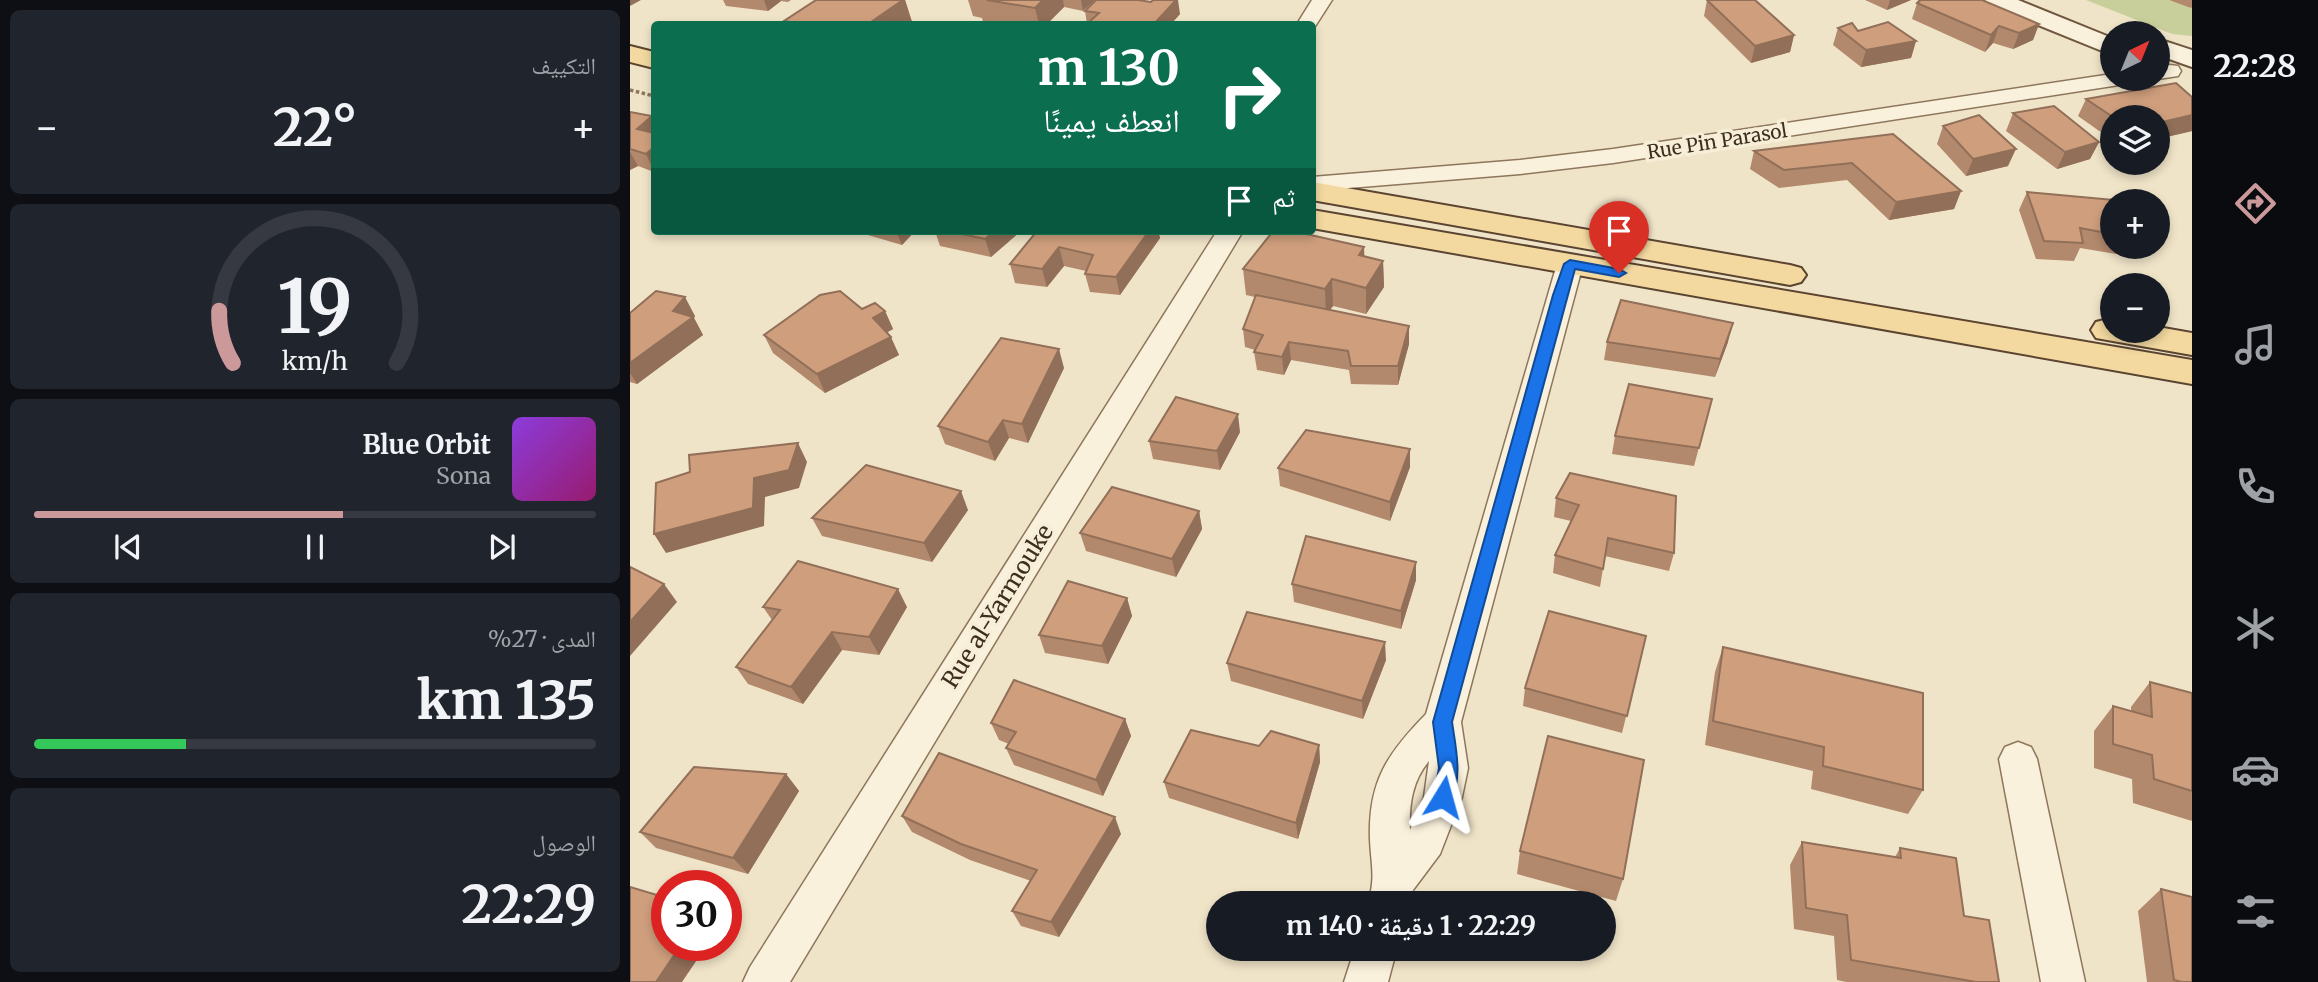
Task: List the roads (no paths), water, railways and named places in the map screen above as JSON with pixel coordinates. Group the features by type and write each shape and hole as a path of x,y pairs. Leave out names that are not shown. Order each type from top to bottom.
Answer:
{"main road":[{"path":"1997,0 2100,42"},
{"path":"2044,0 2100,22"},
{"path":"630,54 651,59"},
{"path":"630,76 651,80"},
{"path":"1316,192 2192,344"},
{"path":"1316,220 2192,372"}],"street":[{"path":"1309,21 1322,0"},
{"name":"Rue Pin Parasol","path":"1316,184 1520,167 1613,156 2100,82"},
{"name":"Rue al-Yarmouke","path":"765,982 1228,235"},
{"path":"1393,891 1426,841 1443,797 1449,768 1442,722 1570,264"},
{"path":"2018,758 2063,982"},
{"path":"1366,982 1372,961"}]}
